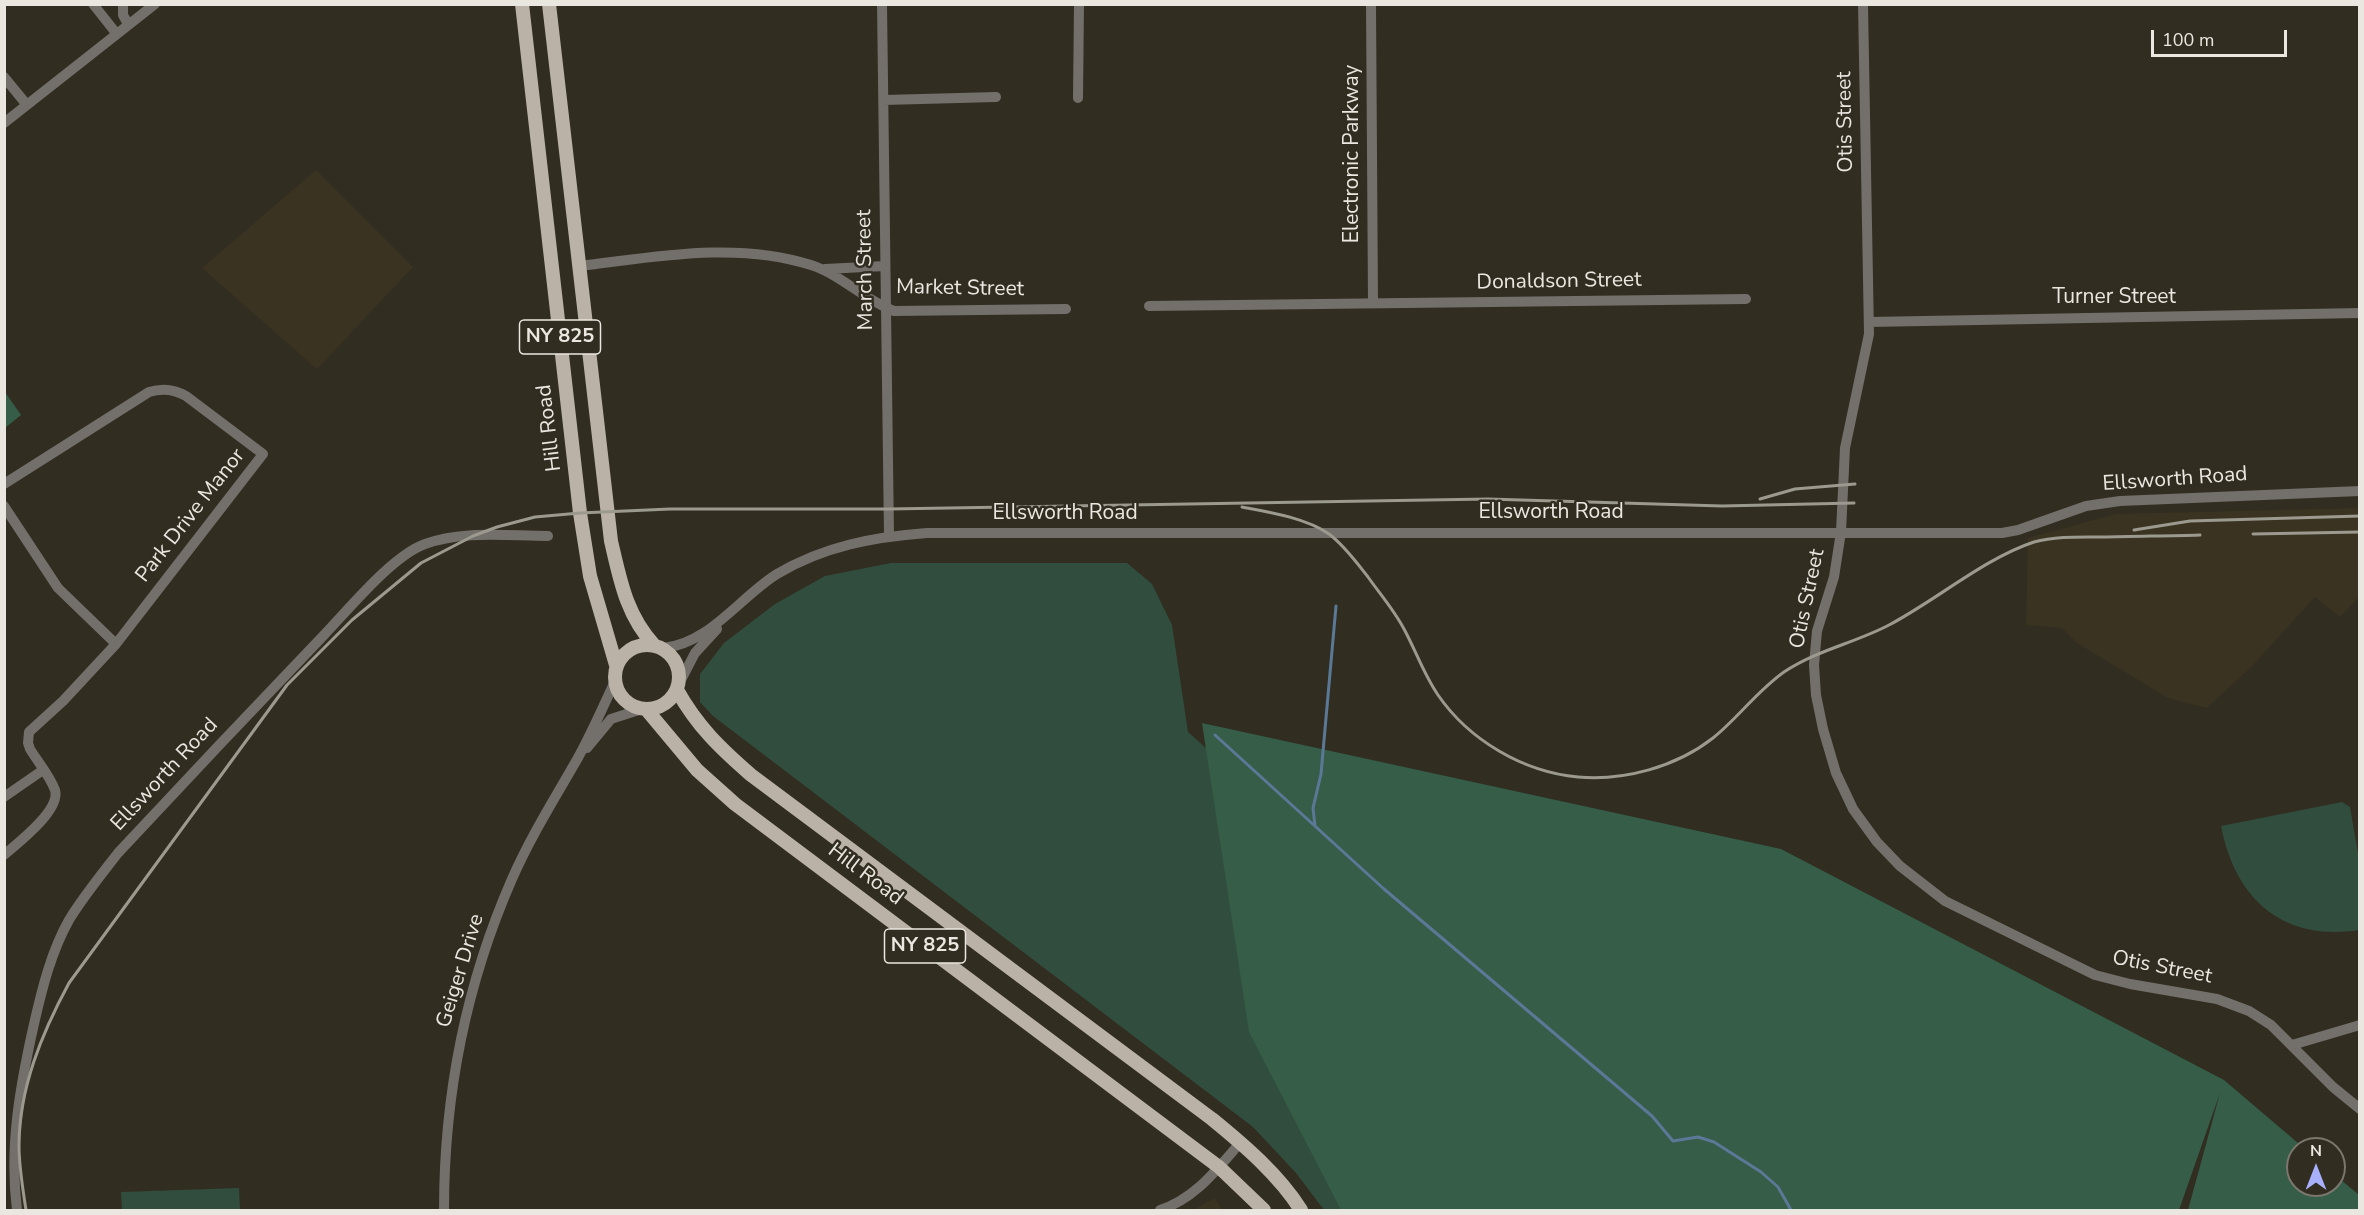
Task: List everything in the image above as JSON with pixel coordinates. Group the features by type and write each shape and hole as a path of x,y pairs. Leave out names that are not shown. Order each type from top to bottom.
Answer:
{"main road":[{"name":"Hill Road","path":"522,4 580,513 590,576 616,665"},
{"name":"NY 825","path":"549,4 611,541 632,615 639,629 677,663 678,686"},
{"path":"616,665 627,651 636,646 658,647"},
{"name":"NY 825","path":"616,665 615,681 618,691 632,706 644,709"},
{"name":"Hill Road","path":"678,686 695,721 751,775 1212,1119 1240,1143"},
{"path":"644,709 664,705 678,686"},
{"name":"Hill Road","path":"644,709 697,770 735,804 1219,1167"},
{"name":"NY 825","path":"1240,1143 1276,1179 1301,1210"},
{"name":"NY 825","path":"1219,1167 1264,1210"}],"street":[{"path":"93,4 116,33"},
{"path":"123,4 123,15 128,24"},
{"path":"4,123 155,4"},
{"name":"March Street","path":"882,4 889,536"},
{"path":"1078,98 1079,4"},
{"name":"Electronic Parkway","path":"1371,4 1373,303"},
{"name":"Otis Street","path":"1863,4 1869,322 1867,352 1845,448 1841,532 1834,577 1817,631 1814,665 1822,729 1836,773 1853,809 1877,842 1900,866 1931,891 1988,924 2096,975 2130,984 2217,999 2240,1006 2271,1025 2333,1087 2360,1109"},
{"path":"4,77 27,105"},
{"path":"884,100 996,97"},
{"name":"Market Street","path":"579,266 685,254 733,252 773,255 822,270 886,308 902,313 1066,309"},
{"path":"822,270 885,266"},
{"name":"Donaldson Street","path":"1373,303 1746,299"},
{"path":"1149,306 1373,303"},
{"name":"Turner Street","path":"1869,322 2360,313"},
{"name":"Park Drive Manor","path":"4,484 149,392 159,390 173,390 186,396 263,454 116,644"},
{"name":"Ellsworth Road","path":"658,647 688,643 776,574 820,552 889,536 927,533 2002,533 2018,530 2086,506 2120,501 2360,491"},
{"path":"4,506 58,588 116,644 63,701 29,732 30,749 55,790 55,800 52,808 29,833 4,855"},
{"name":"Ellsworth Road","path":"17,1210 14,1145 24,1068 39,1000 51,961 69,921 99,877 264,697 374,583 408,554 423,545 456,537 548,536"},
{"name":"Ellsworth Road","path":"678,686 695,653 751,593"},
{"name":"Geiger Drive","path":"444,1210 447,1121 457,1053 467,1007 512,879 531,839 577,760 615,681"},
{"name":"Geiger Drive","path":"577,760 610,719 644,709"},
{"path":"4,796 43,770"},
{"path":"2292,1045 2360,1025"},
{"path":"1160,1210 1179,1202 1197,1189 1240,1143"}],"shaded area":[{"path":"316,170 413,267 317,369 202,268"},
{"path":"2359,508 2359,597 2340,617 2315,597 2252,666 2207,708 2168,698 2077,643 2062,628 2026,625 2028,538 2116,514"},
{"path":"1215,1198 1222,1210 1193,1210"}],"green space":[{"path":"5,392 21,415 4,428"},
{"path":"891,563 1127,563 1152,584 1172,625 1188,732 1387,909 1551,1210 1324,1210 1296,1173 1253,1127 713,716 700,702 700,674 724,643 775,604 825,576"},
{"path":"1202,723 1781,849 2224,1080 2291,1137 2286,1137 2286,1197 2346,1197 2346,1184 2359,1195 2359,1210 2188,1210 2220,1093 2179,1210 1341,1210 1249,1032"},
{"path":"2342,802 2350,807 2359,859 2359,930 2332,932 2307,929 2286,922 2267,910 2251,894 2238,875 2228,852 2221,826"},
{"path":"239,1188 240,1210 122,1210 121,1192"}],"waterway":[{"path":"1315,826 1313,808 1321,774 1336,606"},
{"path":"1215,735 1384,889 1652,1116 1673,1141 1698,1137 1714,1142 1761,1172 1778,1187 1791,1210"}],"railway":[{"path":"1760,499 1795,489 1855,484"},
{"path":"26,1210 19,1154 23,1103 41,1041 69,983 287,685 352,620 421,563 473,536 535,517 670,509 889,509 1488,499 1722,506 1854,503"},
{"path":"1242,507 1287,516 1310,524 1320,528 1340,543 1396,615 1438,695 1465,726 1481,739 1518,761 1537,768 1557,774 1595,778 1649,770 1683,757 1713,738 1784,672 1810,658 1889,625 1997,558 2016,549 2034,542 2059,538 2200,535"},
{"path":"2134,530 2190,521 2360,516"},
{"path":"2253,534 2360,532"}]}
